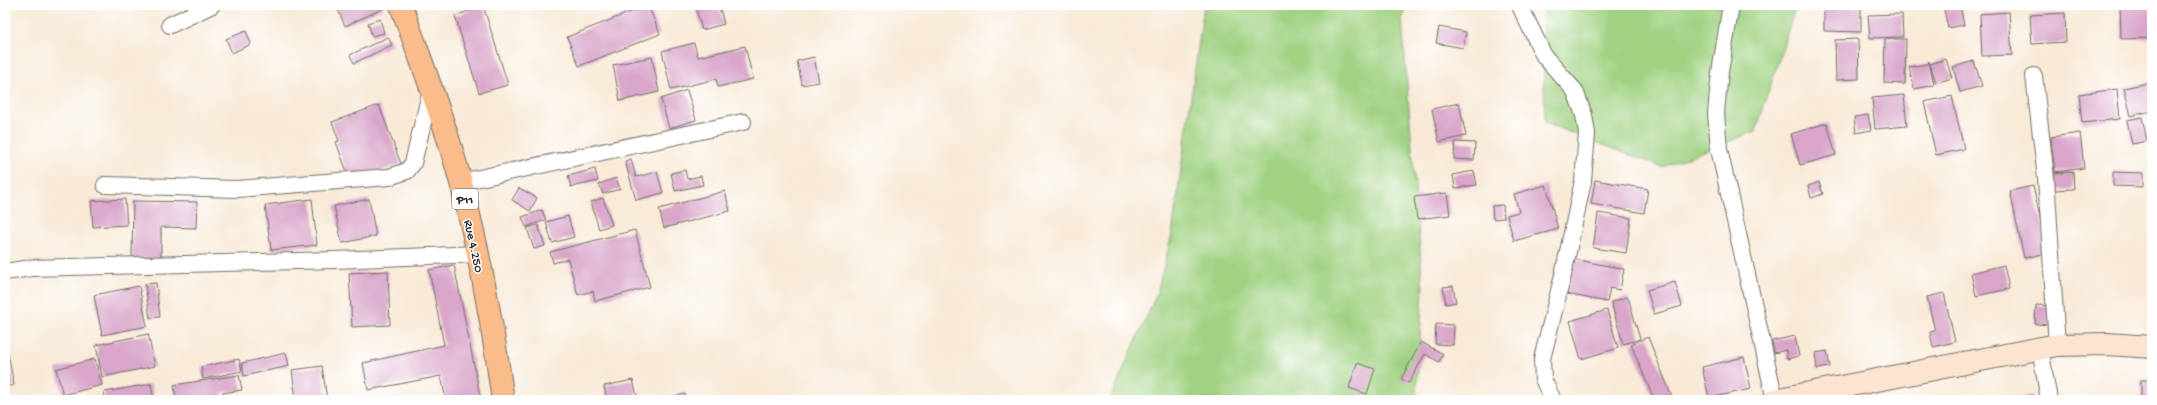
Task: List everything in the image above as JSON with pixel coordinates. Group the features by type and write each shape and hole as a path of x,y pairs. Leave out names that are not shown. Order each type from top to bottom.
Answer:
{"main road":[{"name":"Rue 4.250","path":"401,5 461,182 478,254 503,400"}],"street":[{"path":"170,25 212,5"},
{"path":"1732,5 1720,72 1717,106 1719,149 1785,399 2049,347 2107,344 2152,347"},
{"path":"1521,8 1544,56 1575,91 1584,115 1587,134 1583,181 1563,275 1542,359 1543,379 1553,400"},
{"path":"2034,76 2046,178 2049,400"},
{"path":"105,185 237,189 389,177 407,171 413,163 431,90"},
{"path":"461,182 743,122"},
{"path":"5,272 38,268 335,260 478,254"}],"green space":[{"path":"1204,5 1407,5 1402,20 1423,289 1416,400 1110,400 1157,293 1172,234"},
{"path":"1542,5 1796,5 1756,131 1662,167 1545,123"}],"building":[{"path":"336,5 383,5 384,8 345,26"},
{"path":"468,5 483,5 508,85 479,93 455,16 469,11"},
{"path":"648,5 660,34 579,66 567,37"},
{"path":"695,5 719,5 724,24 702,30"},
{"path":"1943,5 1960,5 1964,25 1948,28"},
{"path":"1824,6 1861,7 1861,32 1824,31"},
{"path":"2120,6 2152,6 2152,38 2121,39"},
{"path":"2009,12 2012,55 1982,56 1980,14"},
{"path":"2065,13 2066,42 2032,44 2030,15"},
{"path":"1902,14 1903,37 1870,38 1868,15"},
{"path":"380,19 384,33 372,36 368,23"},
{"path":"1439,27 1466,32 1463,48 1436,43"},
{"path":"246,31 251,44 232,53 226,39"},
{"path":"388,37 392,45 354,63 350,55"},
{"path":"1858,39 1859,79 1836,80 1835,40"},
{"path":"1885,39 1906,39 1905,84 1884,83"},
{"path":"694,43 698,57 745,46 753,79 718,87 716,79 671,90 662,51"},
{"path":"652,57 659,92 620,101 613,65"},
{"path":"814,57 819,82 802,85 797,61"},
{"path":"1946,59 1952,78 1936,83 1930,64"},
{"path":"1929,61 1934,85 1914,89 1909,67 1928,64"},
{"path":"1974,61 1982,86 1960,92 1953,67"},
{"path":"2152,82 2152,111 2131,116 2124,88"},
{"path":"2117,89 2120,119 2082,123 2079,94"},
{"path":"687,90 696,120 669,128 661,99"},
{"path":"1904,95 1907,126 1875,129 1872,98"},
{"path":"1952,96 1964,149 1936,155 1924,102"},
{"path":"1459,103 1466,136 1439,142 1432,109"},
{"path":"379,105 401,164 351,183 336,142 339,141 332,122"},
{"path":"1868,115 1871,130 1856,133 1854,117"},
{"path":"2142,117 2147,141 2132,144 2127,120"},
{"path":"1827,123 1836,155 1800,165 1791,134"},
{"path":"2080,133 2084,168 2055,172 2051,137"},
{"path":"1455,142 1475,143 1474,160 1454,159"},
{"path":"631,159 636,177 657,172 663,193 636,200 625,161"},
{"path":"595,169 598,181 571,187 568,176"},
{"path":"685,170 687,179 701,176 703,185 675,191 671,173"},
{"path":"1474,171 1477,185 1455,188 1453,175"},
{"path":"2073,172 2074,189 2055,190 2054,173"},
{"path":"2113,172 2143,173 2143,187 2113,186"},
{"path":"616,178 620,189 603,194 599,184"},
{"path":"1595,180 1648,189 1644,213 1591,204"},
{"path":"1819,182 1823,194 1811,198 1808,186"},
{"path":"1546,185 1558,229 1514,241 1507,215 1519,212 1514,194"},
{"path":"2033,186 2048,253 2024,258 2010,191"},
{"path":"519,188 537,198 530,211 512,200"},
{"path":"725,191 730,211 664,228 659,209"},
{"path":"1447,193 1450,215 1417,219 1414,197"},
{"path":"603,198 612,225 599,229 591,202"},
{"path":"125,199 127,225 93,227 91,201"},
{"path":"312,199 317,245 271,250 265,205"},
{"path":"369,199 376,236 342,243 334,206"},
{"path":"133,201 197,202 196,228 161,227 161,259 132,259"},
{"path":"1503,205 1504,218 1493,219 1492,206"},
{"path":"542,210 546,220 526,227 522,217"},
{"path":"1598,213 1631,218 1626,253 1593,248"},
{"path":"568,216 574,237 552,243 546,222"},
{"path":"538,225 545,246 534,249 527,228"},
{"path":"635,230 650,287 595,301 593,291 578,295 568,259 553,263 550,252"},
{"path":"1573,259 1624,269 1620,290 1610,288 1607,302 1567,294"},
{"path":"454,265 481,400 446,400 441,376 368,390 363,363 444,345 429,270"},
{"path":"2004,265 2009,289 1976,296 1971,273"},
{"path":"388,271 390,325 352,327 349,273"},
{"path":"1675,282 1682,306 1654,314 1647,290"},
{"path":"156,283 160,317 150,318 145,284"},
{"path":"139,286 147,326 102,335 94,295"},
{"path":"1453,286 1456,302 1446,304 1443,287"},
{"path":"1944,293 1955,342 1933,347 1930,332 1935,331 1927,297"},
{"path":"1628,297 1640,339 1623,344 1611,302"},
{"path":"2036,305 2053,306 2052,325 2035,324"},
{"path":"1607,310 1618,348 1581,359 1570,321"},
{"path":"1436,324 1454,325 1453,345 1435,344"},
{"path":"148,334 155,366 102,377 96,345"},
{"path":"1795,336 1799,356 1787,359 1786,350 1774,353 1772,341"},
{"path":"1648,337 1672,397 1665,400 1654,400 1631,344"},
{"path":"1421,342 1443,354 1439,362 1425,354 1409,383 1401,379"},
{"path":"1827,351 1830,367 1817,369 1815,353"},
{"path":"286,353 289,366 244,376 242,363"},
{"path":"8,354 14,385 5,387 5,355"},
{"path":"1744,357 1751,389 1709,398 1702,367"},
{"path":"95,359 102,385 63,395 56,369"},
{"path":"239,359 242,371 203,379 201,367"},
{"path":"1357,363 1375,369 1367,394 1349,388"},
{"path":"322,366 327,400 296,400 292,370"},
{"path":"239,375 242,390 222,393 223,400 176,400 174,385"},
{"path":"633,380 638,400 607,400 604,386"},
{"path":"2141,380 2152,380 2152,400 2141,400"},
{"path":"151,384 154,400 105,400 104,392"},
{"path":"685,394 687,400 659,400 659,399"},
{"path":"2033,395 2033,400 2012,400 2012,399"},
{"path":"2135,398 2135,400 2098,400 2098,399"}]}
